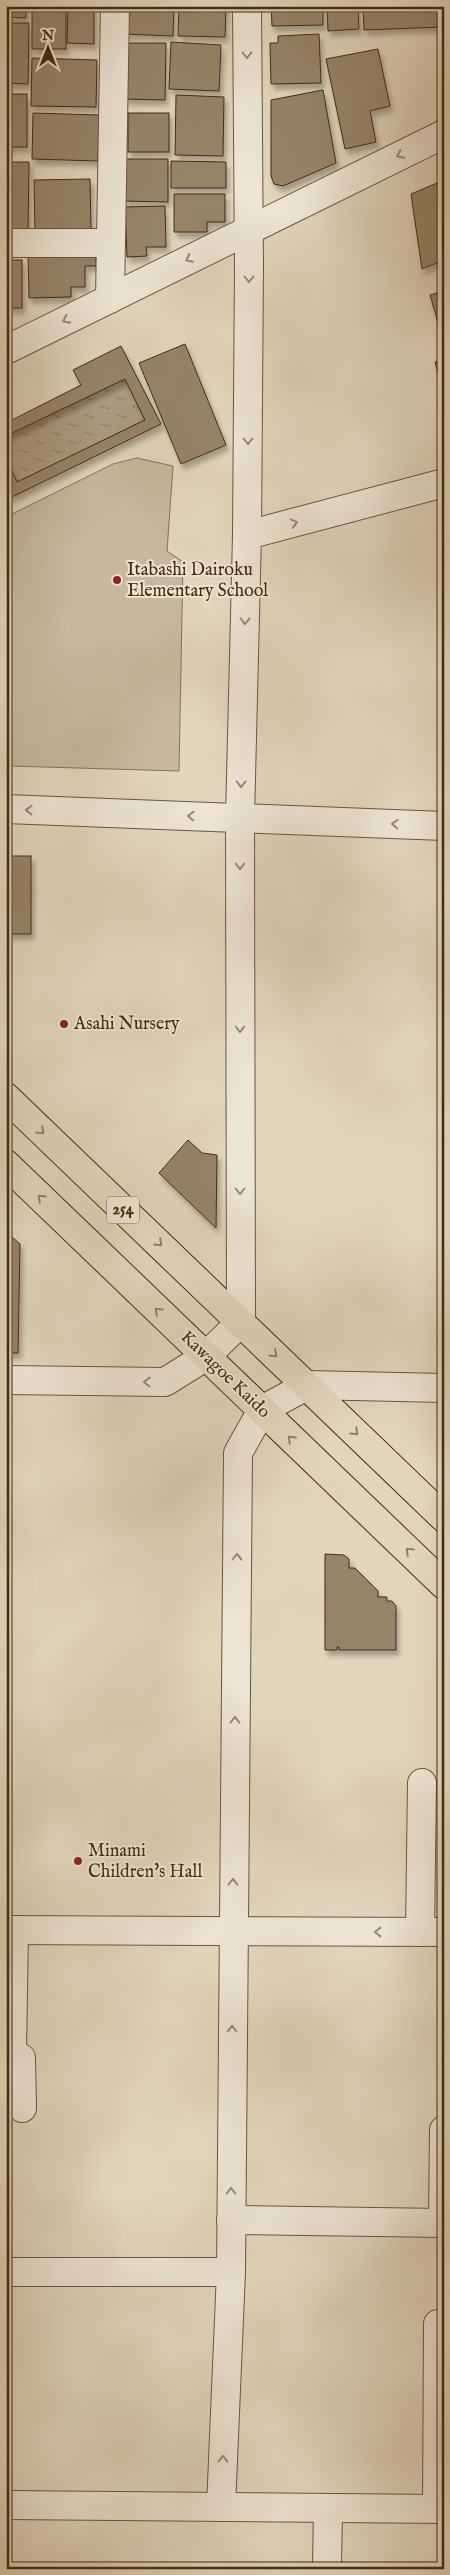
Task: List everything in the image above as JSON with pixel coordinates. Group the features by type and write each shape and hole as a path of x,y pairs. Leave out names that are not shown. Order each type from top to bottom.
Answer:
{"highway":[{"name":"254","path":"6,1097 444,1518"},
{"name":"Kawagoe Kaido","path":"6,1164 444,1585"}],"street":[{"path":"110,299 115,6"},
{"path":"6,1380 165,1382 206,1357 240,1322 240,818 247,535 249,230 247,6"},
{"path":"6,350 444,134"},
{"path":"6,244 111,243"},
{"path":"247,535 444,483"},
{"path":"6,809 444,826"},
{"path":"221,2508 231,2272 232,1931 238,1453 262,1410 308,1386 444,1388"},
{"path":"22,2108 21,2058 12,2053 10,1930 432,1932 422,1783"},
{"path":"231,2220 443,2223 444,2130"},
{"path":"6,2272 231,2272"},
{"path":"6,2505 440,2509 438,2324"},
{"path":"328,2509 328,2569"}],"shaded area":[{"path":"137,458 173,466 167,551 183,562 179,771 10,766 10,741 6,736 6,517 113,464"}],"water":[{"path":"125,379 145,420 17,482 6,459 6,436"}],"building":[{"path":"6,6 26,6 26,18 6,17"},
{"path":"32,6 66,6 66,49 32,49"},
{"path":"68,6 94,6 94,44 67,43"},
{"path":"124,6 174,6 173,36 123,34"},
{"path":"179,6 226,6 225,37 178,36"},
{"path":"271,6 323,6 323,25 272,26"},
{"path":"327,6 358,6 359,29 328,31"},
{"path":"363,6 442,6 443,27 364,30"},
{"path":"6,23 29,23 28,84 6,83"},
{"path":"319,34 321,83 271,84 270,43 278,43 278,36"},
{"path":"171,42 221,45 219,91 169,89"},
{"path":"125,43 166,43 165,100 124,99"},
{"path":"378,49 390,106 370,111 376,142 345,149 326,59"},
{"path":"32,58 97,60 96,107 31,106"},
{"path":"323,90 336,163 283,186 274,184 271,176 271,100"},
{"path":"6,94 27,94 27,147 6,147"},
{"path":"176,95 224,97 223,156 175,155"},
{"path":"33,113 99,115 98,161 32,159"},
{"path":"128,113 169,113 169,152 128,152"},
{"path":"125,159 168,159 168,202 124,201"},
{"path":"171,161 226,162 226,188 171,188"},
{"path":"6,162 29,162 28,232 6,232"},
{"path":"90,179 91,231 35,233 34,180"},
{"path":"444,180 444,260 422,269 411,194"},
{"path":"174,194 225,194 225,222 207,222 207,232 174,232"},
{"path":"165,206 166,247 146,247 147,256 127,257 125,207"},
{"path":"96,251 96,266 85,266 85,287 71,287 71,297 29,298 28,252"},
{"path":"6,260 22,260 22,308 6,308"},
{"path":"444,291 444,343 430,295"},
{"path":"185,344 226,445 181,464 139,363"},
{"path":"121,346 161,424 6,500 6,459 17,482 145,420 125,379 6,436 6,423 81,385 73,370"},
{"path":"444,360 444,395 435,362"},
{"path":"6,856 31,856 31,934 6,934"},
{"path":"188,1140 202,1153 217,1155 216,1228 159,1173"},
{"path":"6,1237 12,1237 20,1244 18,1353 6,1353"},
{"path":"325,1554 344,1555 349,1559 349,1568 355,1568 378,1591 378,1597 387,1597 387,1601 392,1601 396,1606 396,1650 339,1650 339,1647 337,1647 337,1650 325,1650"}],"place":[{"name":"Itabashi Dairoku Elementary School","path":"117,580"},
{"name":"Asahi Nursery","path":"64,1024"},
{"name":"Minami Children's Hall","path":"78,1861"}]}
